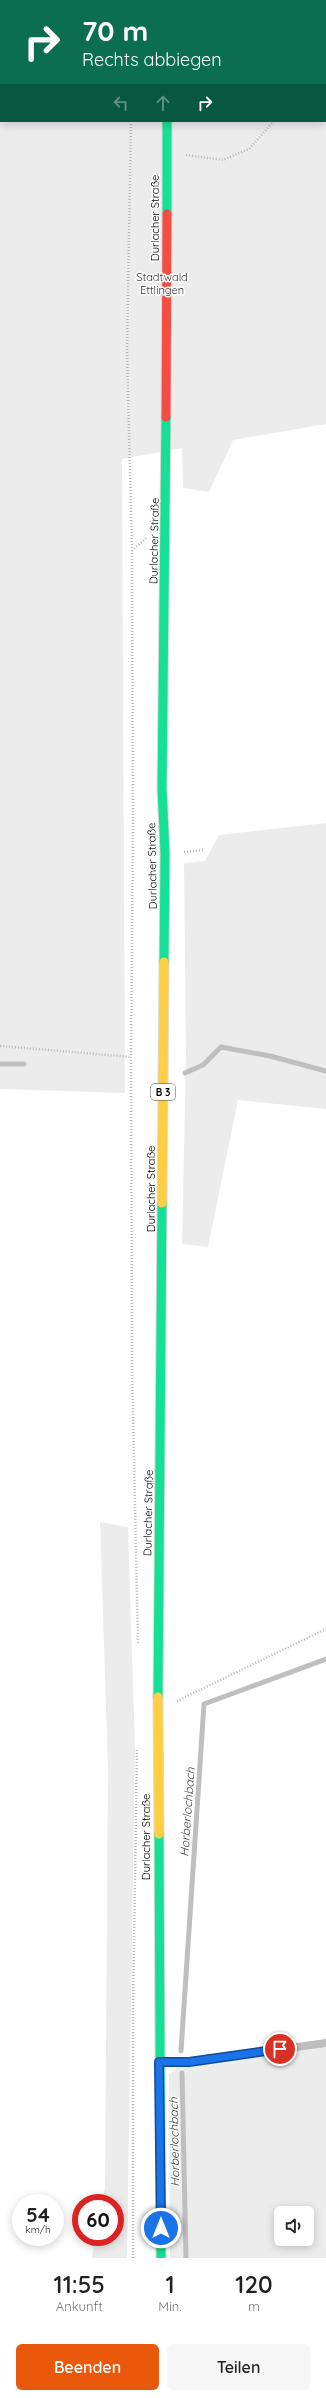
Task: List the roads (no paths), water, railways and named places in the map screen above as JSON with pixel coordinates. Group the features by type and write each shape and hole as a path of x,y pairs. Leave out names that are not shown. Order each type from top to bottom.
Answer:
{"main road":[{"name":"Durlacher Straße","path":"161,2258 158,1687 165,861 162,788 166,526 167,122"}],"lane":[{"path":"159,2062 189,2062 326,2043"}],"waterway":[{"path":"185,1073 203,1065 221,1047 270,1056 326,1071"},
{"path":"0,1064 24,1064"},
{"name":"Horberlochbach","path":"181,2051 204,1704 326,1659"},
{"name":"Horberlochbach","path":"182,2073 186,2258"}],"park label":[{"name":"Stadtwald Ettlingen","path":"162,283"}]}
